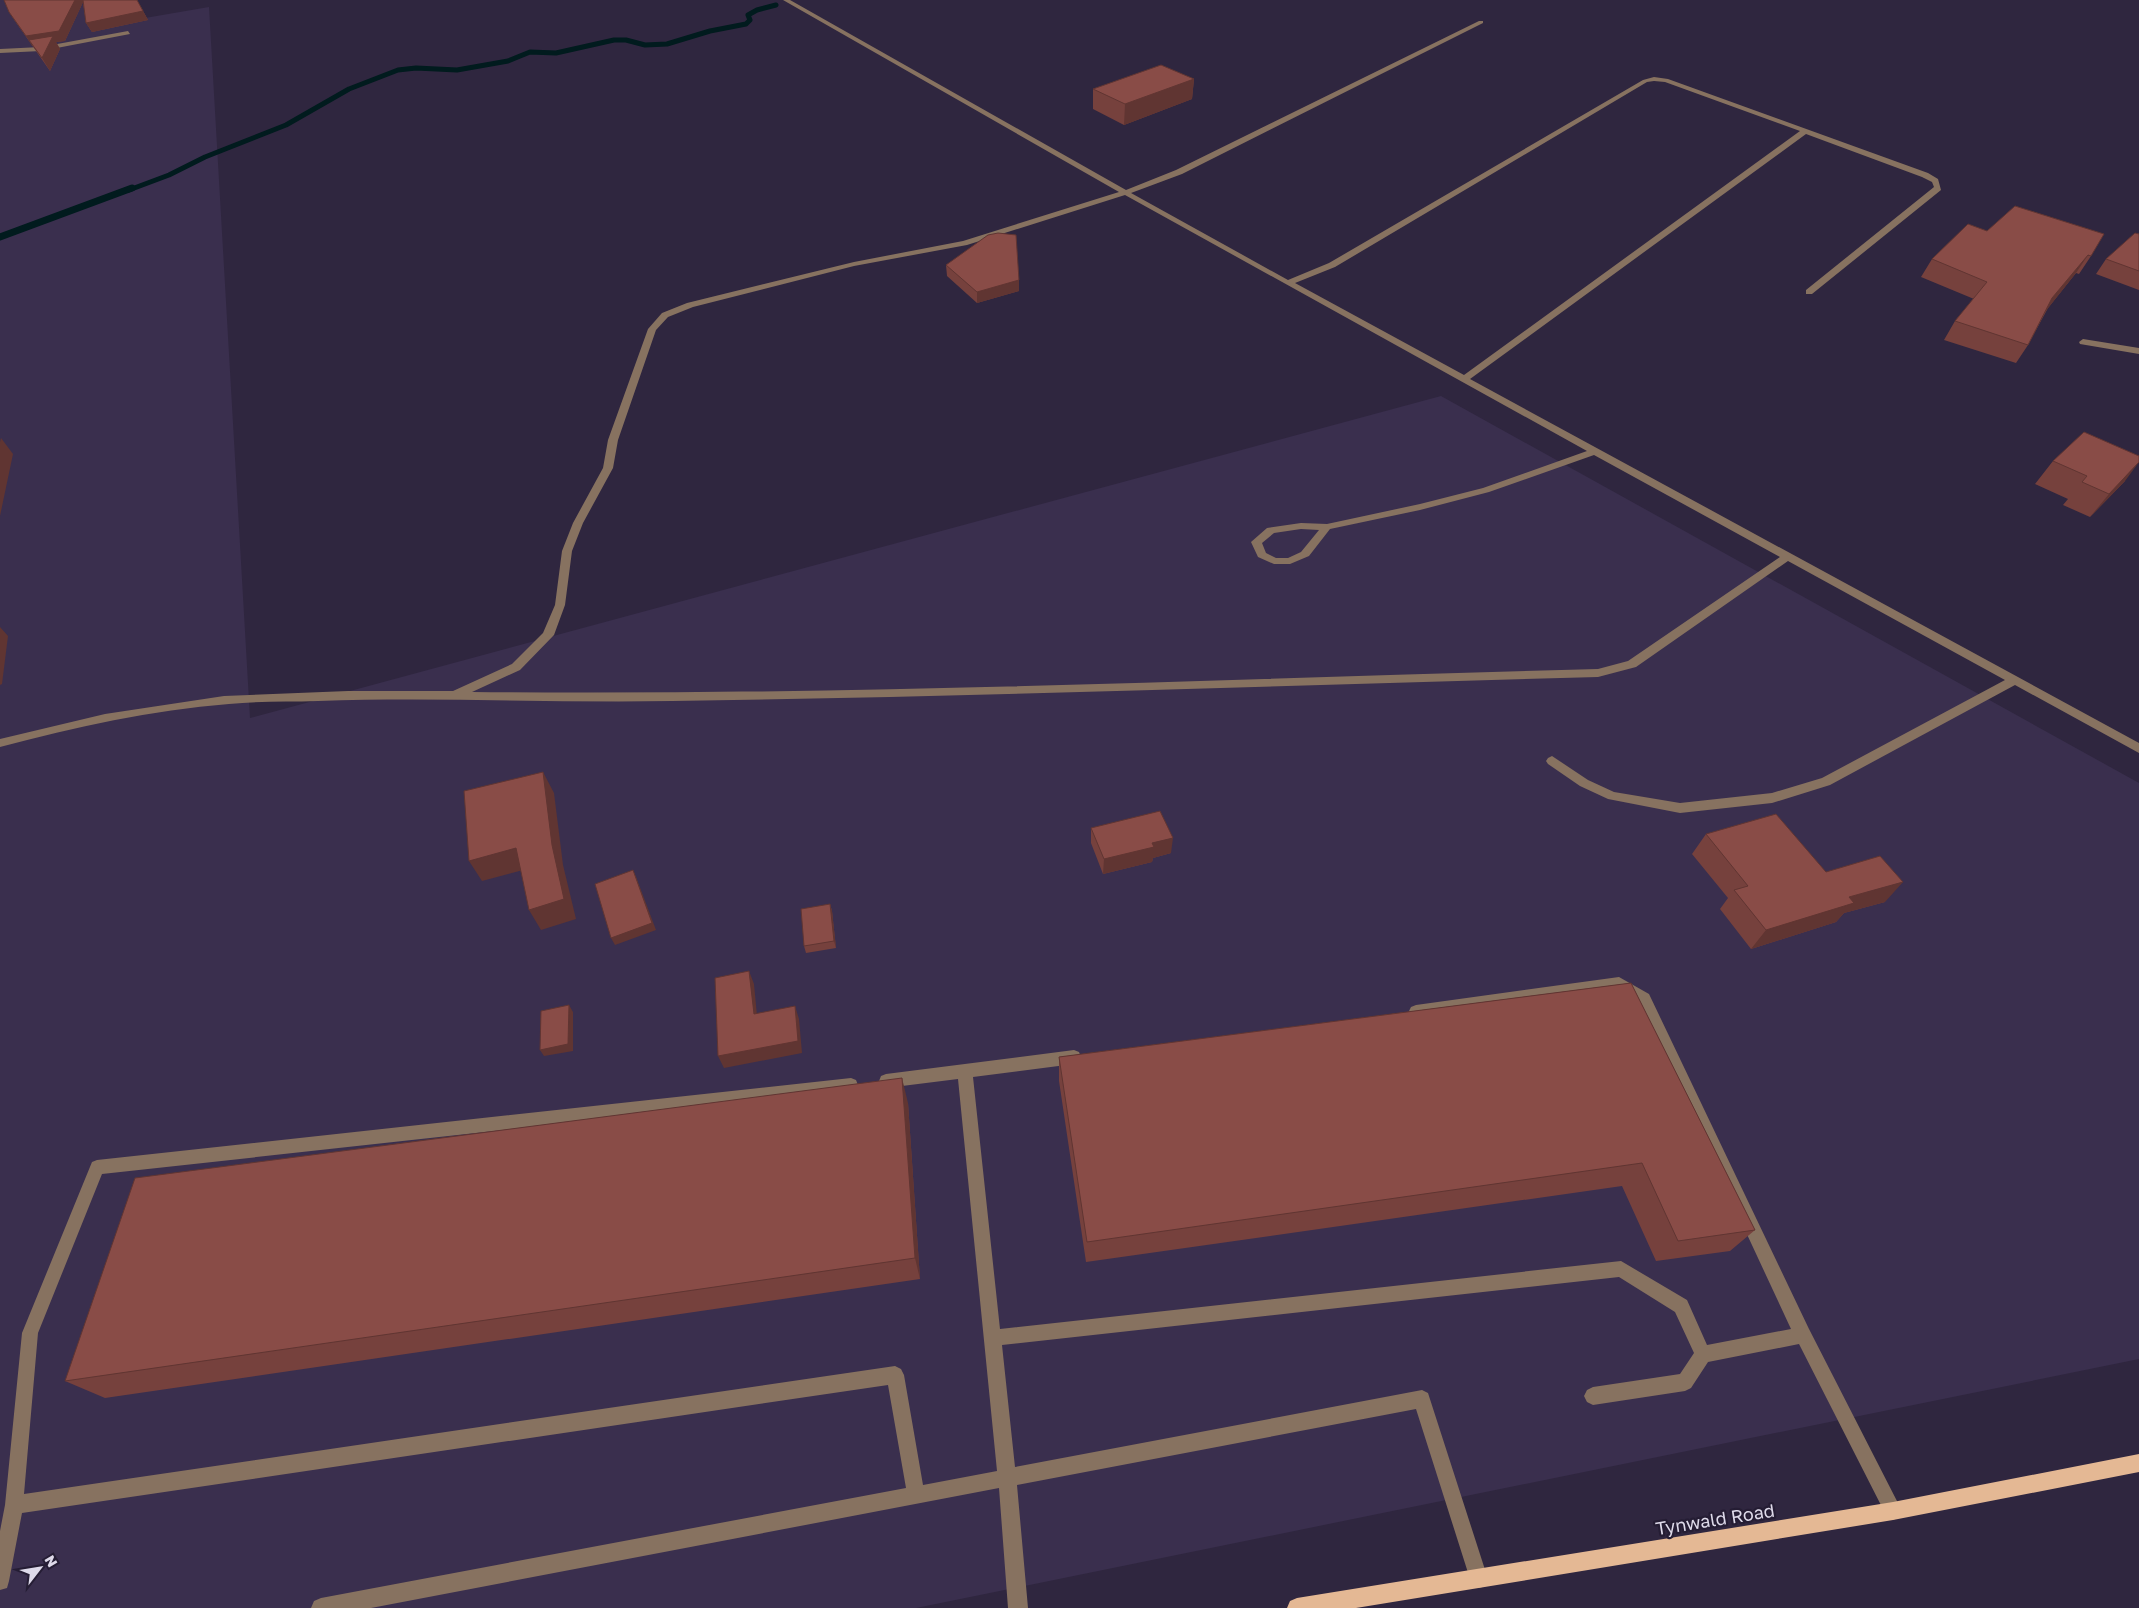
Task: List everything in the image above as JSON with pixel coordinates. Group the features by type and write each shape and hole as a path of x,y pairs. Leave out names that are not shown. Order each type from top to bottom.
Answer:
{"main road":[{"name":"Tynwald Road","path":"1298,1608 1893,1511 2139,1463"}],"street":[{"path":"786,0 1124,193 2139,748"},
{"path":"453,695 516,667 548,635 560,605 567,551 573,533 608,468 613,440 652,329 665,315 690,305 854,264 964,243 1124,193 1179,172 1481,22"},
{"path":"0,51 41,49 128,32"},
{"path":"1288,283 1332,265 1645,80 1654,79 1666,80 1925,175 1935,181 1938,188 1809,292"},
{"path":"1464,379 1805,131"},
{"path":"2083,342 2139,351"},
{"path":"1327,527 1305,554 1290,561 1274,561 1262,555 1256,542 1271,530 1301,526 1327,527 1420,508 1486,490 1595,451"},
{"path":"0,743 118,715 216,700 341,695 453,695 547,698 735,696 1598,673 1632,664 1788,556"},
{"path":"1552,762 1584,784 1612,796 1680,808 1772,798 1826,782 2015,680"},
{"path":"1404,1013 1619,983 1644,998 1803,1335 1893,1511"},
{"path":"0,1581 14,1505 30,1333 97,1167 965,1072 1092,1055"},
{"path":"965,1072 1007,1478 1018,1608"},
{"path":"992,1338 1621,1269 1681,1306 1703,1354"},
{"path":"1593,1396 1685,1382 1703,1354 1803,1335"},
{"path":"14,1505 895,1375 916,1495"},
{"path":"333,1607 1422,1399 1479,1579"}],"shaded area":[{"path":"0,0 135,0 145,18 209,7 250,718 1441,396 2139,783 2139,1359 916,1608 0,1608"}],"building":[{"path":"4,0 75,0 59,31 26,36 9,12"},
{"path":"83,0 137,0 143,11 86,23"},
{"path":"53,36 42,58 29,40"},
{"path":"1161,65 1194,79 1125,104 1093,89"},
{"path":"2015,206 2104,234 2091,256 2088,255 2052,298 2028,345 1955,321 1987,282 1932,259 1968,224 1987,231"},
{"path":"998,233 1016,235 1019,280 977,292 946,265 988,235"},
{"path":"2135,233 2139,234 2139,271 2106,259"},
{"path":"2084,432 2139,456 2139,462 2109,494 2082,482 2087,476 2053,461"},
{"path":"543,772 552,845 564,899 529,910 516,848 469,861 464,791"},
{"path":"1160,811 1173,838 1152,843 1154,847 1104,859 1091,828"},
{"path":"1776,814 1826,872 1880,856 1903,882 1849,897 1854,903 1766,930 1734,890 1748,886 1706,834"},
{"path":"633,870 652,923 611,938 595,884"},
{"path":"830,904 834,941 804,946 801,909"},
{"path":"749,971 754,1014 795,1006 798,1041 718,1056 715,978"},
{"path":"1631,983 1755,1230 1678,1241 1642,1163 1087,1242 1059,1057"},
{"path":"569,1005 568,1044 540,1050 541,1011"},
{"path":"902,1078 915,1258 65,1381 135,1178"}],"waterway":[{"path":"129,190 286,125 349,89 398,70 416,68 457,70 508,61 530,52 556,53 614,40 626,40 645,45 667,44 710,31 746,24 750,20 748,15 757,10 776,5"},
{"path":"0,237 132,188"}]}
